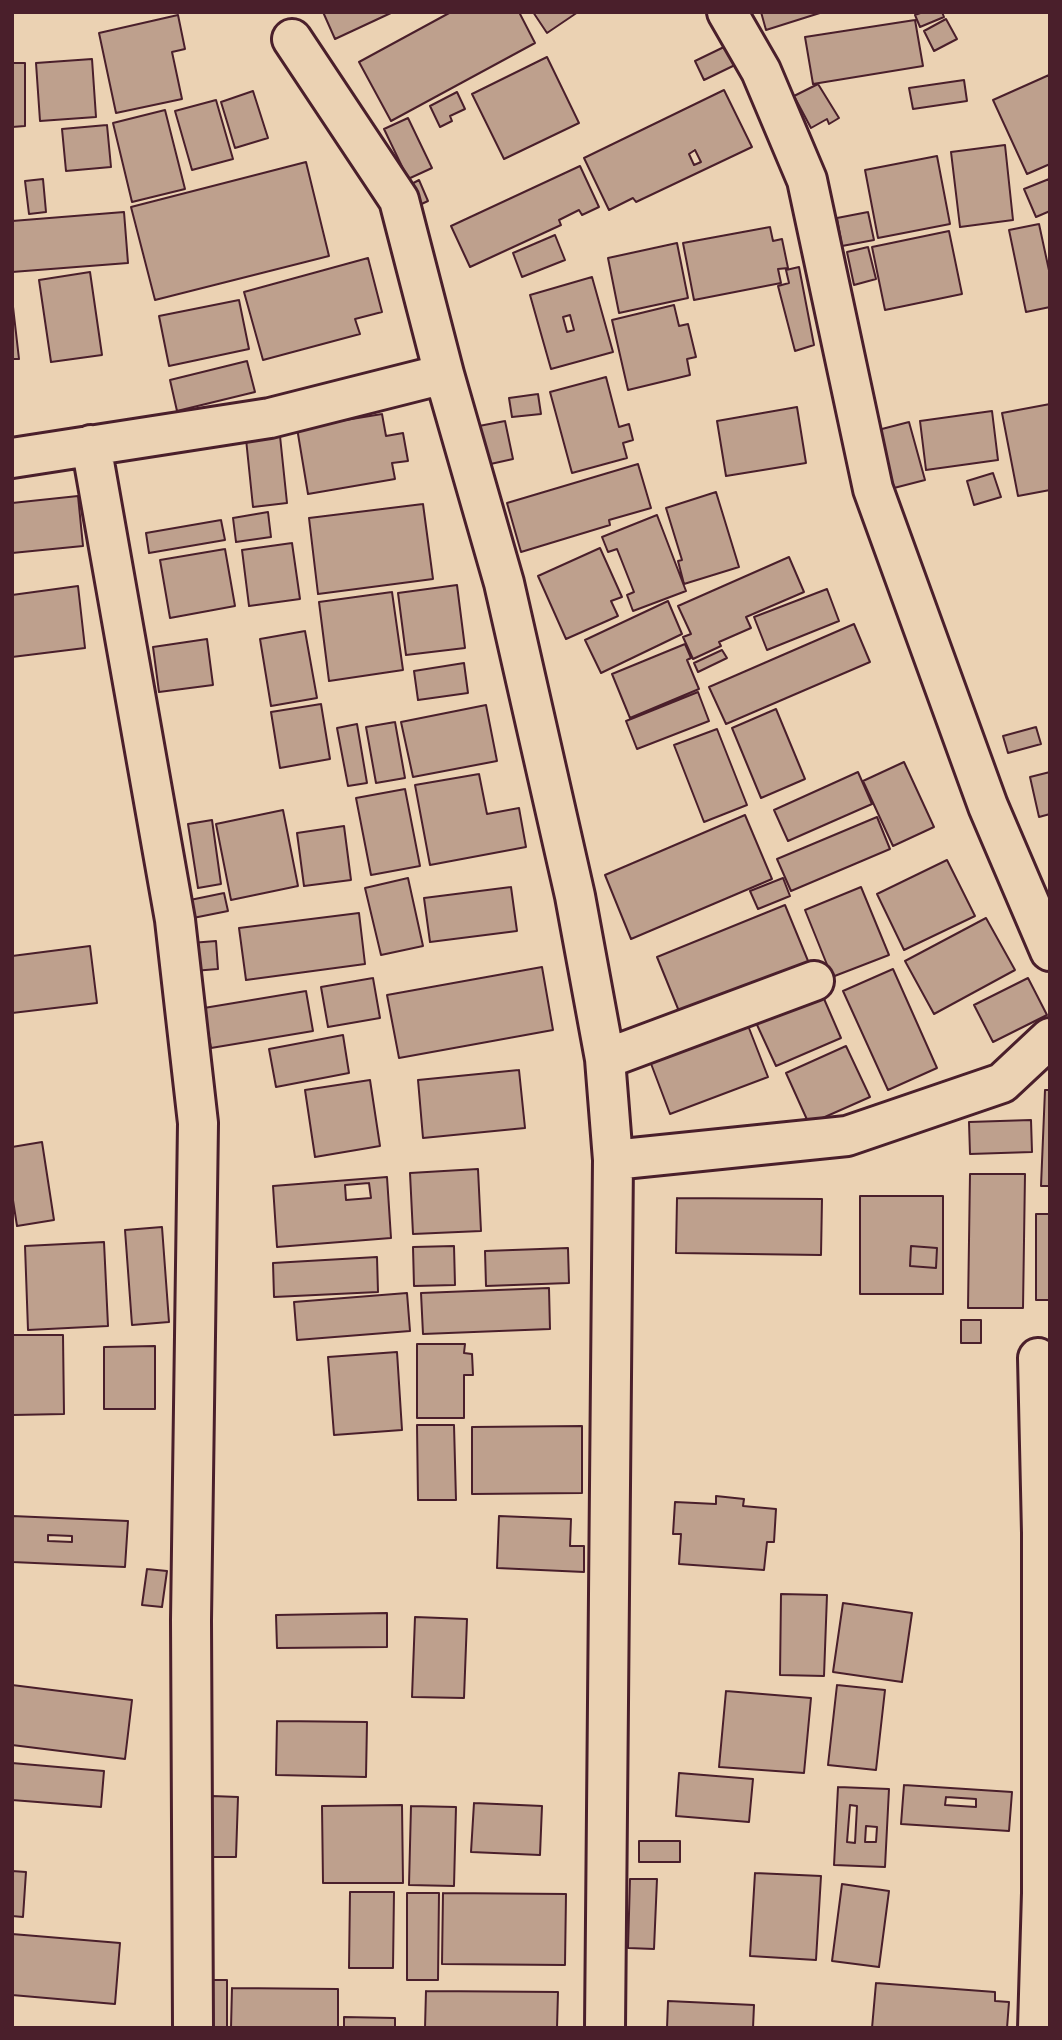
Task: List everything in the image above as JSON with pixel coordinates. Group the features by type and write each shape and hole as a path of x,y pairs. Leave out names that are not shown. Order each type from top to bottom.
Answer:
{"street":[{"path":"727,12 761,72 807,180 873,489 988,806 1050,951"},
{"path":"292,39 400,200 444,374 504,583 575,896 605,1059 613,1160 605,2028"},
{"path":"12,458 270,418 444,374"},
{"path":"91,445 175,920 198,1123 191,1620 193,2028"},
{"path":"605,1059 814,981"},
{"path":"613,1160 847,1136 1002,1083 1050,1038"},
{"path":"1038,1358 1046,1533 1038,2028"}],"building":[{"path":"323,12 393,12 335,39"},
{"path":"451,12 519,12 535,43 391,121 359,62"},
{"path":"533,12 578,12 547,33"},
{"path":"761,12 823,12 766,30"},
{"path":"942,12 944,17 920,27 915,15"},
{"path":"178,15 185,49 172,52 182,99 116,113 99,33"},
{"path":"946,19 957,39 934,51 924,31"},
{"path":"915,20 923,66 813,84 805,37"},
{"path":"726,46 735,65 704,80 695,61"},
{"path":"547,57 579,123 504,159 472,94"},
{"path":"92,59 96,117 40,121 36,63"},
{"path":"12,63 25,63 25,126 12,127"},
{"path":"1049,75 1050,164 1027,174 993,100"},
{"path":"964,80 967,101 913,109 909,88"},
{"path":"818,84 839,118 829,124 827,119 811,128 794,96"},
{"path":"724,90 752,147 636,202 633,198 609,210 584,158","holes":["695,150 701,162 694,165 689,154"]},
{"path":"253,91 268,138 235,148 221,102"},
{"path":"457,92 465,109 450,116 452,121 440,127 430,106"},
{"path":"216,100 233,159 192,170 175,111"},
{"path":"165,110 185,189 132,202 113,123"},
{"path":"408,118 432,168 408,179 384,129"},
{"path":"107,125 111,167 66,171 62,129"},
{"path":"1005,145 1013,220 960,227 951,152"},
{"path":"937,156 950,224 878,238 865,170"},
{"path":"306,162 329,256 155,300 131,207"},
{"path":"580,166 599,207 582,215 579,210 559,220 561,225 470,267 451,226"},
{"path":"43,179 46,212 29,214 25,181"},
{"path":"1049,179 1050,211 1036,217 1024,189"},
{"path":"419,180 428,201 415,207 406,187"},
{"path":"124,212 128,263 12,272 12,221"},
{"path":"868,212 874,240 842,246 837,218"},
{"path":"1039,224 1050,275 1050,307 1026,312 1009,230"},
{"path":"770,227 773,241 782,239 788,268 778,269 781,283 694,300 683,243"},
{"path":"949,231 962,294 885,310 872,247"},
{"path":"555,235 565,260 522,277 513,253"},
{"path":"677,243 688,298 619,313 608,258"},
{"path":"868,247 876,279 854,285 847,252"},
{"path":"368,258 382,312 355,319 360,334 263,360 244,292"},
{"path":"799,267 814,345 795,351 778,286 789,283 786,270"},
{"path":"90,272 102,355 51,362 39,280"},
{"path":"592,277 613,352 551,369 530,295","holes":["570,315 574,330 567,332 563,317"]},
{"path":"12,298 19,359 12,359"},
{"path":"239,300 249,349 169,366 159,316"},
{"path":"674,305 679,326 688,324 696,357 687,359 690,375 628,390 612,320"},
{"path":"247,361 255,392 177,411 170,380"},
{"path":"606,377 619,427 629,424 633,440 623,443 627,458 572,473 550,392"},
{"path":"538,394 541,414 512,417 509,398"},
{"path":"1050,404 1050,490 1018,496 1002,413"},
{"path":"797,407 806,463 726,476 717,421"},
{"path":"992,411 998,460 926,470 920,421"},
{"path":"382,414 386,436 403,433 408,461 392,463 395,479 308,494 297,428"},
{"path":"505,421 513,459 486,465 479,426"},
{"path":"909,422 925,480 894,488 878,430"},
{"path":"280,436 287,503 253,507 246,439"},
{"path":"638,464 651,508 609,520 610,525 521,552 507,503"},
{"path":"993,473 1001,497 974,505 967,481"},
{"path":"716,492 739,567 684,584 678,561 682,560 666,508"},
{"path":"78,496 83,546 12,553 12,503"},
{"path":"423,504 433,579 318,594 309,518"},
{"path":"268,512 271,537 236,542 233,518"},
{"path":"657,515 686,591 633,611 627,595 634,592 617,549 608,552 602,537"},
{"path":"221,520 225,540 149,553 146,533"},
{"path":"292,543 300,599 249,606 242,550"},
{"path":"600,548 622,597 611,601 618,616 566,639 538,576"},
{"path":"225,549 235,606 170,618 160,560"},
{"path":"789,557 804,592 746,617 751,628 719,642 721,646 693,659 683,637 691,634 678,606"},
{"path":"457,585 465,648 406,655 398,593"},
{"path":"78,586 85,648 12,657 12,595"},
{"path":"827,589 839,621 767,650 754,617"},
{"path":"392,592 403,670 329,681 319,602"},
{"path":"668,601 682,634 601,673 585,640"},
{"path":"854,624 870,662 726,724 709,687"},
{"path":"305,631 317,698 271,706 260,639"},
{"path":"207,639 213,685 159,692 153,647"},
{"path":"685,644 691,658 687,660 699,689 630,718 612,674"},
{"path":"722,650 727,658 698,672 694,663"},
{"path":"464,663 468,693 418,700 414,671"},
{"path":"698,692 709,721 637,749 626,721"},
{"path":"321,704 330,759 280,768 271,712"},
{"path":"486,705 497,761 413,777 401,722"},
{"path":"776,709 805,779 761,798 732,728"},
{"path":"395,722 405,778 376,783 366,727"},
{"path":"357,724 367,783 348,786 337,728"},
{"path":"1036,727 1041,744 1008,753 1003,736"},
{"path":"717,729 747,805 704,822 674,745"},
{"path":"904,762 934,827 893,846 863,781"},
{"path":"858,772 872,804 788,841 774,810"},
{"path":"1050,772 1050,814 1039,817 1030,777"},
{"path":"479,774 487,814 519,808 526,847 430,865 415,785"},
{"path":"405,789 420,866 371,875 356,798"},
{"path":"283,810 298,886 231,900 216,824"},
{"path":"745,815 772,879 631,939 605,875"},
{"path":"877,817 890,849 791,891 777,859"},
{"path":"212,820 221,884 198,888 188,824"},
{"path":"344,826 351,880 304,886 297,833"},
{"path":"947,860 975,916 904,950 877,894"},
{"path":"408,878 423,946 381,955 365,888"},
{"path":"783,878 790,896 758,909 750,891"},
{"path":"511,887 517,931 430,942 424,898"},
{"path":"861,887 889,955 832,977 805,910"},
{"path":"224,893 228,911 193,918 190,900"},
{"path":"785,905 813,973 685,1026 657,957"},
{"path":"359,913 365,964 246,980 239,928"},
{"path":"986,918 1015,970 934,1014 905,961"},
{"path":"216,941 218,969 193,971 191,943"},
{"path":"90,946 97,1003 12,1013 12,956"},
{"path":"542,967 553,1030 399,1058 387,995"},
{"path":"893,969 937,1068 888,1090 843,991"},
{"path":"373,978 380,1018 328,1027 321,987"},
{"path":"1028,978 1047,1015 993,1042 974,1005"},
{"path":"818,985 841,1038 776,1066 752,1014"},
{"path":"306,991 313,1031 211,1048 204,1008"},
{"path":"747,1023 768,1077 670,1114 650,1061"},
{"path":"343,1035 349,1073 276,1087 269,1049"},
{"path":"846,1046 870,1097 809,1124 786,1073"},
{"path":"519,1070 525,1128 423,1138 418,1080"},
{"path":"370,1080 380,1146 315,1157 305,1090"},
{"path":"1045,1090 1050,1090 1050,1186 1041,1186"},
{"path":"1031,1120 1032,1152 970,1154 969,1122"},
{"path":"42,1142 54,1220 17,1226 12,1194 12,1147"},
{"path":"478,1169 481,1231 413,1234 410,1173"},
{"path":"970,1174 1025,1174 1023,1308 968,1308"},
{"path":"387,1177 391,1238 277,1247 273,1186","holes":["369,1183 371,1198 346,1200 345,1185"]},
{"path":"860,1196 943,1196 943,1294 860,1294","holes":["911,1246 937,1248 936,1268 910,1266"]},
{"path":"677,1198 822,1199 821,1255 676,1253"},
{"path":"1036,1214 1050,1214 1050,1300 1036,1300"},
{"path":"162,1227 169,1322 132,1325 125,1230"},
{"path":"104,1242 108,1326 28,1330 25,1246"},
{"path":"454,1246 455,1285 414,1286 413,1247"},
{"path":"911,1246 937,1248 936,1268 910,1266"},
{"path":"568,1248 569,1283 486,1286 485,1251"},
{"path":"377,1257 378,1292 274,1297 273,1263"},
{"path":"549,1288 550,1329 423,1334 421,1293"},
{"path":"407,1293 410,1331 297,1340 294,1302"},
{"path":"961,1320 981,1320 981,1343 961,1343"},
{"path":"12,1335 63,1335 64,1414 12,1415"},
{"path":"417,1344 465,1344 464,1353 472,1354 473,1375 464,1375 464,1418 417,1418"},
{"path":"155,1346 155,1409 104,1409 104,1347"},
{"path":"397,1352 402,1430 334,1435 328,1357"},
{"path":"417,1425 454,1425 456,1500 418,1500"},
{"path":"582,1426 582,1493 472,1494 472,1427"},
{"path":"716,1496 744,1499 743,1506 776,1509 774,1542 767,1542 764,1570 679,1564 681,1534 673,1534 675,1502 716,1504"},
{"path":"12,1516 128,1521 125,1567 12,1562","holes":["48,1535 72,1536 72,1542 48,1541"]},
{"path":"499,1516 571,1519 570,1546 584,1546 584,1572 497,1568"},
{"path":"147,1569 167,1571 162,1607 142,1605"},
{"path":"781,1594 827,1595 824,1676 780,1675"},
{"path":"843,1603 912,1613 902,1682 833,1672"},
{"path":"387,1613 387,1647 277,1648 276,1615"},
{"path":"415,1617 467,1619 464,1698 412,1697"},
{"path":"12,1685 132,1700 125,1759 12,1745"},
{"path":"837,1685 885,1690 876,1770 828,1765"},
{"path":"726,1691 811,1698 804,1773 719,1767"},
{"path":"277,1721 367,1722 366,1777 276,1775"},
{"path":"12,1763 104,1771 101,1807 12,1800"},
{"path":"679,1773 753,1779 749,1822 676,1816"},
{"path":"904,1785 1012,1792 1009,1831 901,1824","holes":["946,1797 976,1799 976,1807 945,1805"]},
{"path":"838,1787 889,1789 885,1867 834,1865","holes":["850,1805 857,1806 855,1843 847,1842","866,1826 877,1827 876,1842 865,1842"]},
{"path":"212,1796 238,1797 236,1857 212,1857"},
{"path":"474,1803 542,1806 540,1855 471,1852"},
{"path":"402,1805 403,1883 323,1883 322,1806"},
{"path":"411,1806 456,1807 454,1886 409,1885"},
{"path":"639,1841 680,1841 680,1862 639,1862"},
{"path":"12,1871 26,1872 23,1917 12,1916"},
{"path":"755,1873 821,1876 816,1960 750,1956"},
{"path":"630,1879 657,1879 654,1949 628,1948"},
{"path":"842,1884 889,1891 879,1967 832,1961"},
{"path":"350,1892 394,1892 393,1968 349,1968"},
{"path":"407,1893 439,1893 438,1980 407,1980"},
{"path":"443,1893 566,1894 565,1965 442,1964"},
{"path":"12,1934 120,1943 115,2004 12,1995"},
{"path":"211,1980 227,1980 227,2028 210,2028"},
{"path":"876,1983 995,1992 995,2001 1009,2002 1007,2028 872,2028"},
{"path":"232,1988 338,1989 338,2028 231,2028"},
{"path":"426,1991 558,1992 557,2028 425,2028"},
{"path":"668,2001 754,2005 753,2028 667,2028"},
{"path":"344,2017 395,2018 395,2028 344,2028"}]}
